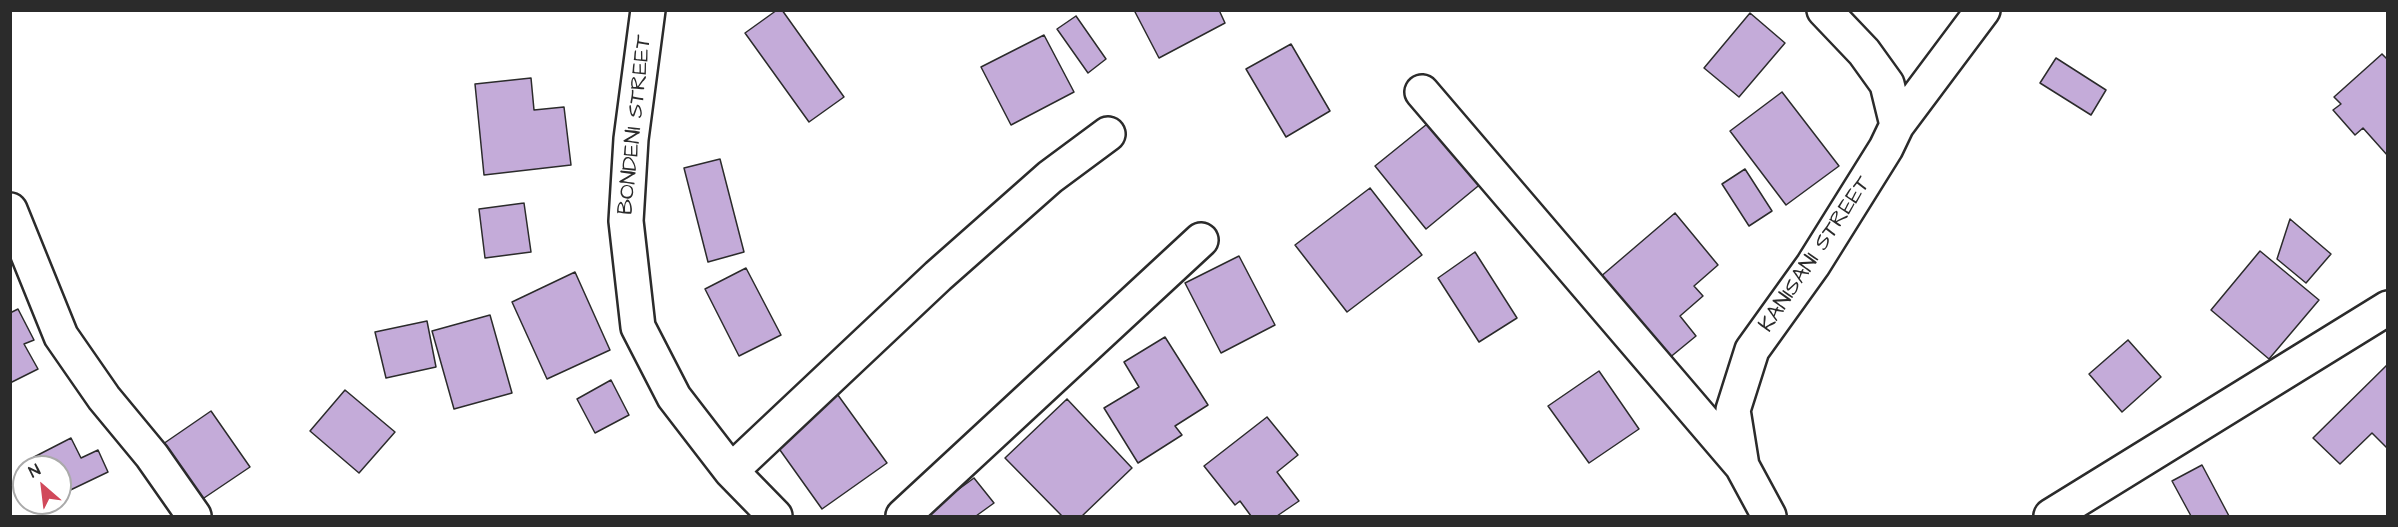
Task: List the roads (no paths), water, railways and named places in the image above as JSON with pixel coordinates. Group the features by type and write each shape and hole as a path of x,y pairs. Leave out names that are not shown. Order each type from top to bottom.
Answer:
{"street":[{"name":"BONDENI STREET","path":"648,10 631,139 626,221 638,327 674,397 740,493 775,516"},
{"path":"1824,10 1864,52 1887,84 1896,125"},
{"name":"KANISANI STREET","path":"1769,516 1742,466 1733,410 1752,350 1813,265 1886,148 1896,125 1983,10"},
{"path":"1422,92 1742,466"},
{"path":"740,493 938,276 1050,177 1108,134"},
{"path":"10,210 61,336 104,398 153,456 194,516"},
{"path":"903,516 1201,240"},
{"path":"2051,516 2388,308"}]}
